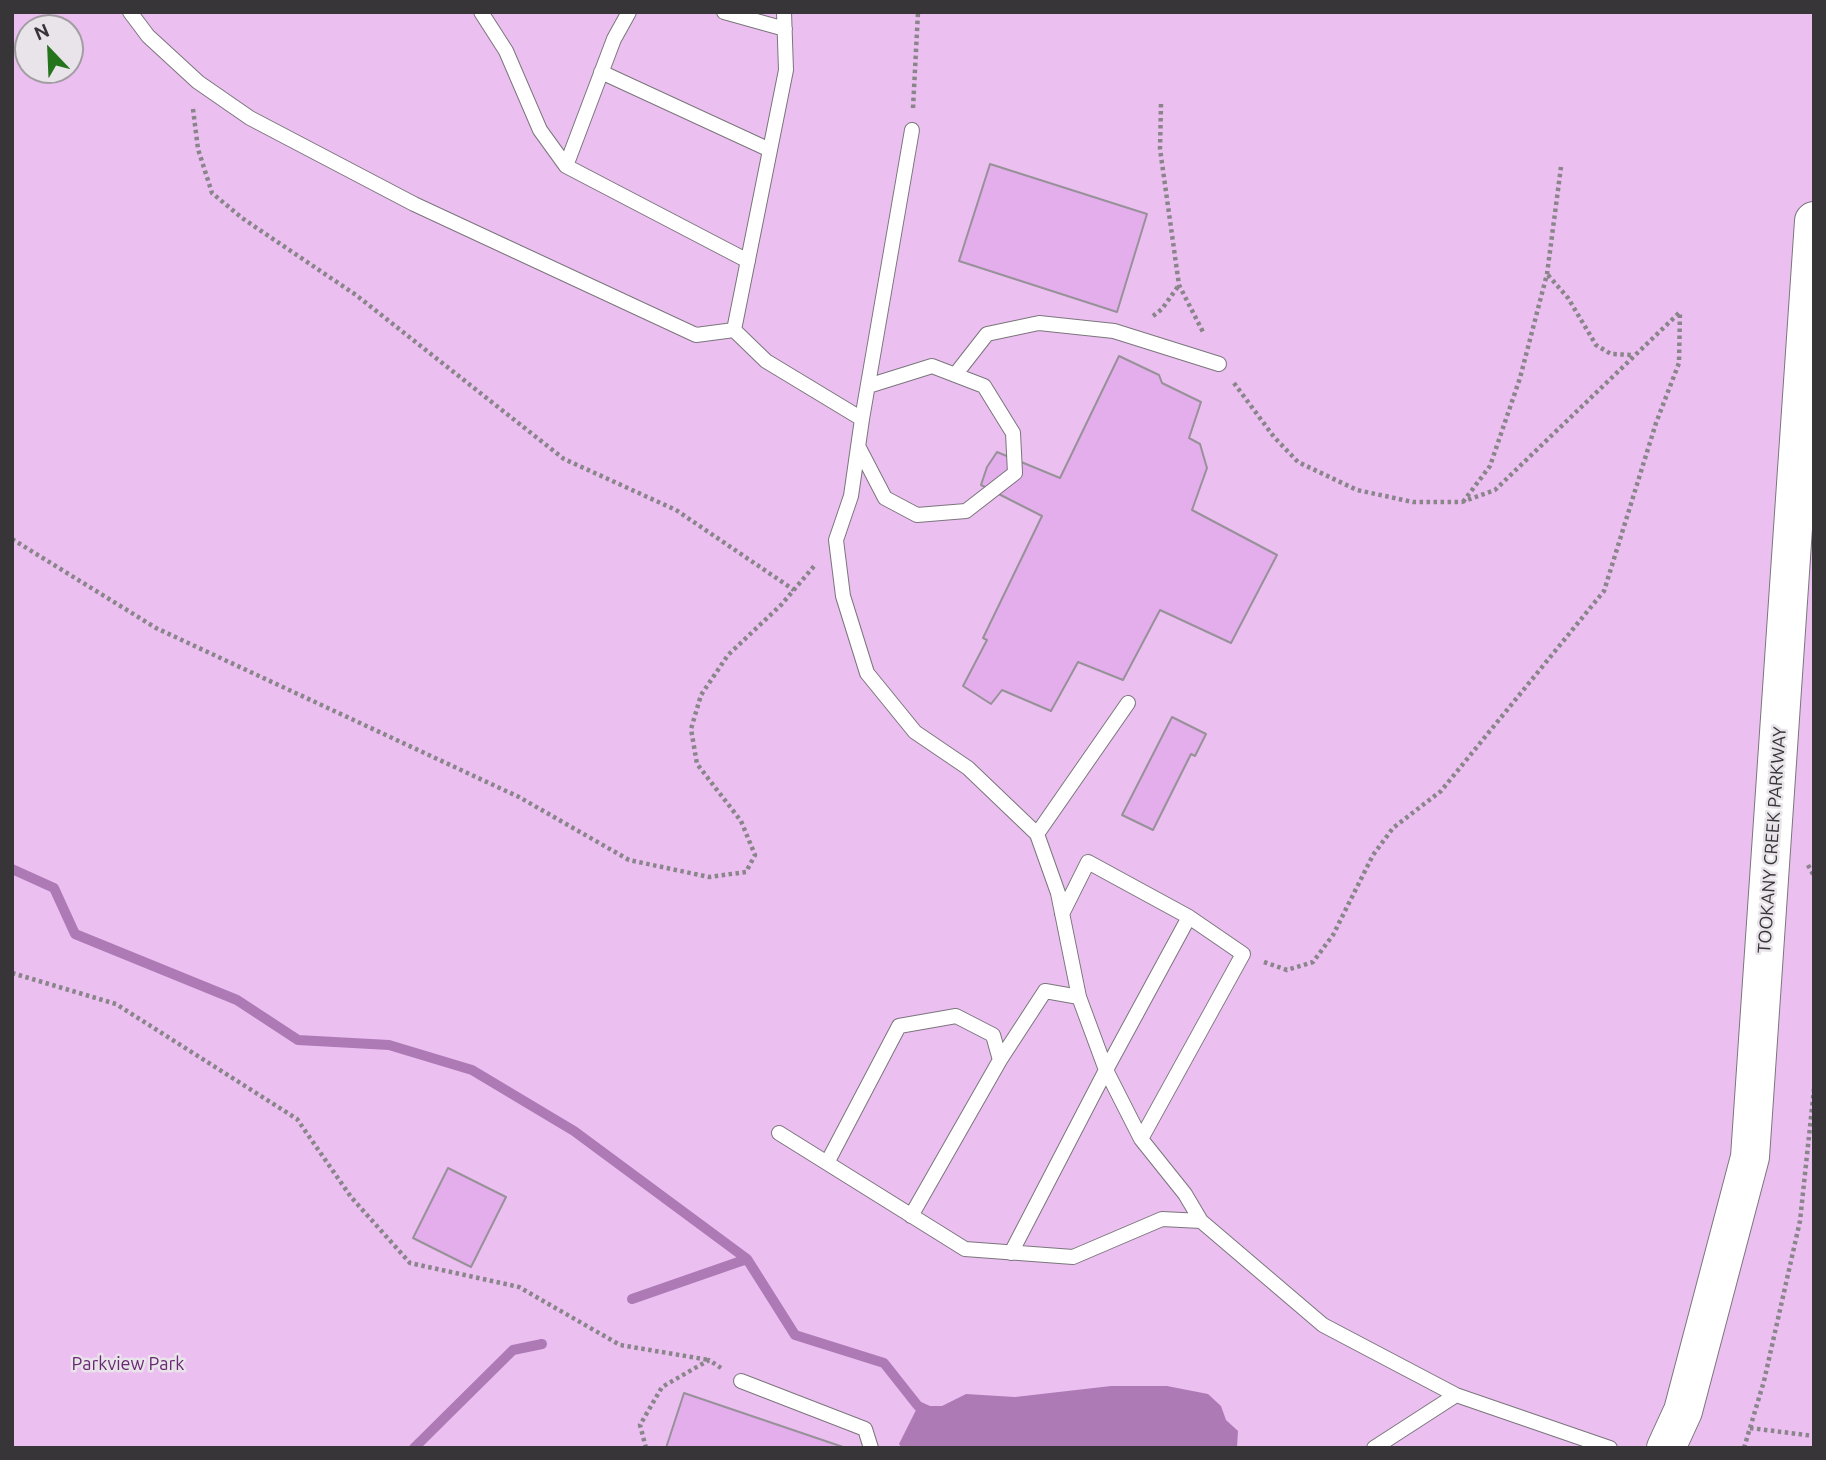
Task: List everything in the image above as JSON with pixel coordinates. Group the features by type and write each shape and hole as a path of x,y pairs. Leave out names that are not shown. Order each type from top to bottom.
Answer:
{"main road":[{"name":"TOOKANY CREEK PARKWAY","path":"1666,1448 1683,1411 1750,1157 1814,221"}],"lane":[{"path":"130,12 148,36 180,65 250,118 414,204 696,335 734,330"},
{"path":"481,12 506,51 540,130 566,166 748,261"},
{"path":"566,166 601,72 629,12"},
{"path":"724,12 785,29"},
{"path":"734,330 786,70 784,12"},
{"path":"601,72 770,150"},
{"path":"912,130 851,496 835,540 843,596 867,673 915,732 968,768 1037,834 1062,914 1079,997 1106,1070 1141,1139 1185,1194 1201,1221 1323,1325 1456,1395 1610,1448"},
{"path":"955,375 987,334 1039,323 1114,331 1219,364"},
{"path":"734,330 766,361 862,419"},
{"path":"858,446 885,498 917,515 966,510 1015,474 1013,433 984,386 932,366 868,386"},
{"path":"1037,834 1128,704"},
{"path":"1062,914 1088,862 1189,917 1243,954 1141,1139"},
{"path":"1011,1253 1189,917"},
{"path":"911,1216 1000,1059 1045,991 1079,997"},
{"path":"827,1163 899,1027 957,1016 993,1035 1000,1059"},
{"path":"779,1133 965,1249 1073,1257 1162,1219 1201,1221"},
{"path":"741,1381 865,1429 871,1448"},
{"path":"1374,1448 1456,1395"}],"path":[{"path":"912,130 918,12"},
{"path":"180,65 212,193 242,218 356,295 564,459 676,510 794,590"},
{"path":"1161,104 1160,149 1179,285 1219,364 1275,437 1298,461 1357,490 1413,502 1462,502 1495,490 1680,312 1679,363 1656,424 1604,591 1450,781 1393,828 1373,855 1333,935 1313,962 1287,970 1243,954"},
{"path":"1462,502 1490,466 1520,378 1547,274 1560,167"},
{"path":"1547,274 1568,298 1596,345 1611,354 1633,355"},
{"path":"1128,335 1162,309 1179,285"},
{"path":"12,539 156,628 519,797 629,860 709,877 746,872 755,855 741,821 697,764 691,729 701,695 728,655 794,590 835,540"},
{"path":"12,973 116,1004 297,1119 351,1197 410,1263 519,1287 620,1345 709,1360 741,1381"},
{"path":"1745,1448 1800,1221 1814,1089"},
{"path":"646,1448 640,1425 662,1387 709,1360"},
{"path":"1750,1428 1814,1436"}],"green space":[{"name":"Parkview Park","path":"12,12 1814,12 1814,1448 12,1448"}],"shaded area":[{"path":"1111,1386 1167,1386 1208,1394 1221,1406 1226,1420 1238,1431 1237,1448 902,1448 899,1444 918,1406 942,1406 966,1394 1015,1397"}],"building":[{"path":"990,164 1147,214 1117,312 959,261"},
{"path":"1119,356 1159,375 1162,383 1201,402 1189,438 1200,444 1207,468 1192,510 1277,555 1231,643 1160,610 1123,680 1078,662 1051,711 1002,690 991,704 963,686 987,640 983,638 1042,516 981,485 987,467 997,452 1060,478"},
{"path":"1172,717 1206,734 1195,756 1191,754 1153,830 1122,815"},
{"path":"448,1168 506,1197 471,1267 413,1238"},
{"path":"684,1393 846,1448 666,1448"}],"waterway":[{"path":"12,869 54,888 75,934 237,1000 298,1040 389,1045 472,1070 574,1131 747,1259"},
{"path":"632,1299 747,1259 795,1335 884,1363 918,1406 929,1411"},
{"path":"414,1448 513,1350 542,1344"}]}
